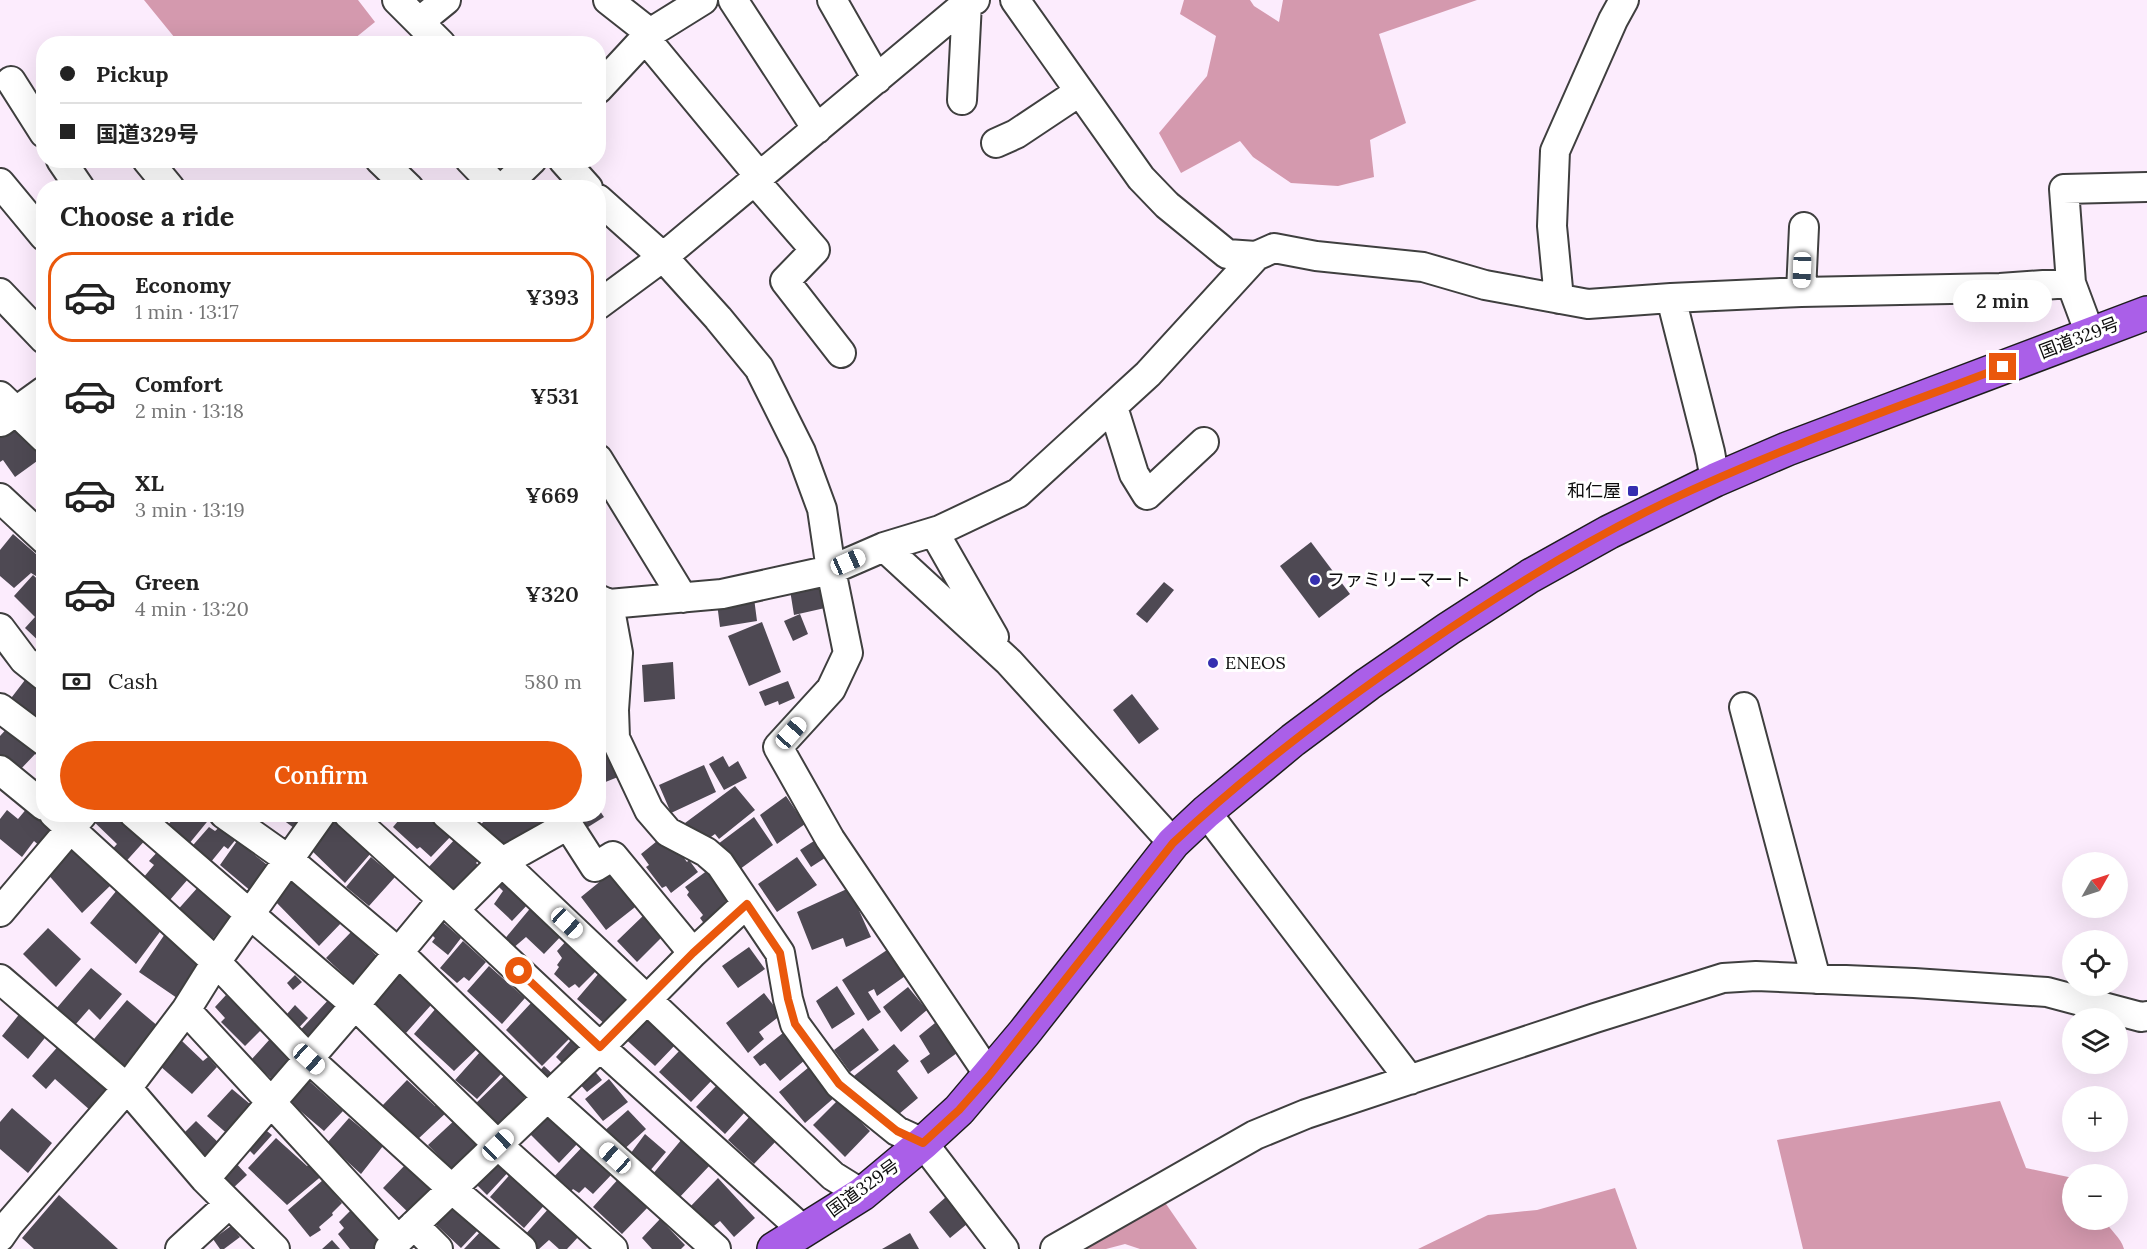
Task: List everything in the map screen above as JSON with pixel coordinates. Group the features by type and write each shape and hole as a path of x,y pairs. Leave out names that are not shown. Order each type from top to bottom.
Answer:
{"highway":[{"name":"国道329号","path":"774,1249 862,1194 959,1110 989,1076 1173,843 1206,812 1293,740 1368,684 1448,629 1530,576 1610,532 1715,480 1798,444 2147,313"}],"street":[{"path":"397,0 433,36"},
{"path":"419,22 446,0"},
{"path":"608,0 648,35 757,179 815,250 785,281 841,353"},
{"path":"640,0 648,35"},
{"path":"606,80 648,35 703,0"},
{"path":"734,0 817,129"},
{"path":"832,0 877,79"},
{"path":"1015,0 1141,178 1167,205 1227,254 1256,256"},
{"path":"606,298 663,257 969,1"},
{"path":"962,100 969,1"},
{"path":"1559,299 1552,226 1555,151 1614,7"},
{"path":"11,81 36,120"},
{"path":"996,143 1016,134 1079,92"},
{"path":"154,168 163,180"},
{"path":"388,168 401,180"},
{"path":"478,168 489,180"},
{"path":"511,180 524,168"},
{"path":"569,168 581,180"},
{"path":"0,183 36,226"},
{"path":"2090,334 2071,283 2064,189 2147,187"},
{"path":"606,205 663,257 759,368 801,452 822,509 831,570 848,653 831,689 778,747 830,839 989,1076"},
{"path":"1801,292 1804,227"},
{"path":"606,601 722,594 831,570 884,547 934,532 1018,493 1148,374 1256,256 1274,248 1316,256 1423,267 1485,285 1588,304 1801,292 2000,288 2071,283"},
{"path":"0,293 36,331"},
{"path":"1671,298 1715,480"},
{"path":"36,395 5,410 36,432"},
{"path":"1113,407 1134,474 1147,495 1204,442"},
{"path":"606,472 682,598"},
{"path":"0,498 36,532"},
{"path":"934,532 1009,662"},
{"path":"884,547 1009,662 1173,843"},
{"path":"606,608 618,653 614,710 615,738 649,810 668,832 706,852 720,864 780,953 795,1024 839,1084 897,1131 923,1143 1004,1249"},
{"path":"0,628 24,660 36,670"},
{"path":"1744,707 1816,979"},
{"path":"0,708 36,735"},
{"path":"0,770 36,799"},
{"path":"1206,812 1410,1080"},
{"path":"0,912 67,822"},
{"path":"72,822 216,962 309,1059 452,1189 522,1249"},
{"path":"143,822 355,1005 498,1145 613,1249"},
{"path":"235,822 289,860 399,953 548,1098 716,1249"},
{"path":"3,1226 127,1088 186,1010 216,962 315,822"},
{"path":"357,822 600,1047 803,1230"},
{"path":"455,822 502,862 833,1176 862,1194"},
{"path":"205,1179 399,953 448,905 502,862 564,822"},
{"path":"568,822 595,867 613,856 693,953"},
{"path":"400,1238 548,1098 693,953 747,904"},
{"path":"1055,1249 1255,1135 1306,1114 1723,978 1756,976 2047,992 2141,1017 2147,1016"},
{"path":"0,979 127,1088 205,1179 275,1249"},
{"path":"186,1010 400,1238 438,1249"},
{"path":"192,1244 229,1204"}],"shaded area":[{"path":"144,0 358,0 375,22 358,36 173,36"},
{"path":"1184,0 1250,0 1254,6 1279,22 1283,0 1477,0 1379,34 1406,123 1370,140 1374,177 1338,186 1291,183 1253,157 1240,141 1181,173 1159,133 1207,76 1216,36 1180,14"},
{"path":"2000,1101 2026,1168 2062,1176 2062,1230 2112,1230 2124,1249 1803,1249 1777,1140"},
{"path":"1615,1188 1637,1249 1418,1249 1488,1215 1537,1210"},
{"path":"1164,1201 1197,1249 1140,1249 1125,1244 1106,1249 1072,1249"}],"building":[{"path":"14,421 36,444 36,462 15,477 3,460 0,462 0,434"},
{"path":"13,534 36,554 36,576 28,571 31,573 14,588 0,576 0,550"},
{"name":"ファミリーマート","path":"1311,542 1350,594 1319,618 1280,566"},
{"path":"33,575 36,578 36,638 25,628 35,617 14,596"},
{"path":"1164,582 1174,590 1147,623 1136,614"},
{"path":"821,584 825,608 794,615 790,590"},
{"path":"754,598 757,621 720,627 717,603"},
{"path":"800,614 808,634 793,641 784,621"},
{"path":"762,622 781,672 749,686 728,636"},
{"path":"673,662 675,699 644,702 642,665"},
{"path":"25,680 36,688 36,731 5,706"},
{"path":"788,681 795,698 779,705 778,701 765,706 759,692"},
{"path":"1132,694 1159,729 1139,744 1113,710"},
{"path":"606,716 613,743 606,744"},
{"path":"11,724 36,747 36,753 17,773 0,757 0,736"},
{"path":"608,751 618,777 606,782 606,752"},
{"path":"723,756 729,767 738,761 747,778 724,790 709,764"},
{"path":"704,765 716,792 671,813 659,785"},
{"path":"735,786 755,810 719,839 715,834 701,844 685,823"},
{"path":"786,796 805,824 777,844 760,815"},
{"path":"28,807 36,813 36,822 47,822 56,829 42,848 34,841 22,857 0,839 0,819 7,810 18,819"},
{"path":"754,817 773,845 736,872 718,844"},
{"path":"94,822 132,822 148,837 121,867 108,854 117,844"},
{"path":"157,822 167,822 162,829"},
{"path":"170,822 207,822 184,850 163,831"},
{"path":"286,822 304,822 298,831"},
{"path":"330,822 335,822 371,853 345,883 309,848"},
{"path":"397,822 441,822 453,834 431,857 420,847 417,849 393,827"},
{"path":"483,822 543,822 545,824 506,850 481,824"},
{"path":"581,822 596,822 585,829"},
{"path":"222,825 237,838 228,849 224,846 206,868 187,852 209,827 215,831"},
{"path":"457,837 480,858 476,863 479,866 452,896 425,871"},
{"path":"662,837 673,844 698,872 671,893 666,886 662,888 646,867 649,865 641,854"},
{"path":"817,839 828,856 811,867 800,850"},
{"path":"237,841 271,868 252,892 220,865"},
{"path":"75,845 112,884 82,913 45,871"},
{"path":"160,849 189,878 169,901 143,878 154,865 149,861"},
{"path":"371,857 395,877 369,906 346,887"},
{"path":"797,857 817,885 777,912 758,884"},
{"path":"708,870 736,907 708,929 700,918 703,915 687,895 689,892 685,887"},
{"path":"613,871 639,904 606,930 581,897"},
{"path":"290,872 344,920 319,946 272,898"},
{"path":"500,873 531,901 512,921 494,904 503,891 492,880"},
{"path":"199,886 235,920 220,937 217,934 207,945 174,914"},
{"path":"849,888 871,937 846,947 843,938 812,950 797,912"},
{"path":"117,890 162,929 136,964 90,923"},
{"path":"533,905 564,933 544,954 526,937 512,949 503,941"},
{"path":"646,913 665,934 637,962 617,941"},
{"path":"438,918 461,938 448,955 432,942 435,938 428,931"},
{"path":"48,928 81,959 56,987 23,954"},
{"path":"167,931 203,965 177,998 139,972"},
{"path":"352,931 380,959 356,986 326,958"},
{"path":"568,939 598,969 579,988 575,984 569,988 554,974 562,958 557,951"},
{"path":"463,941 486,962 469,981 464,977 457,983 440,968"},
{"path":"749,947 765,969 738,988 722,966"},
{"path":"890,948 908,974 877,996 874,989 868,992 881,1012 868,1021 842,980"},
{"path":"489,966 525,998 502,1024 467,991"},
{"path":"91,968 122,994 100,1020 89,1009 75,1025 56,1009"},
{"path":"396,971 432,1004 406,1033 370,999"},
{"path":"600,972 632,1002 608,1027 577,999"},
{"path":"295,975 302,982 293,990 287,983"},
{"path":"837,986 855,1014 832,1029 816,1001"},
{"path":"908,987 927,1010 901,1032 883,1007"},
{"path":"764,993 781,1015 759,1032 764,1039 748,1053 726,1023"},
{"path":"226,995 237,1006 240,1003 264,1027 245,1046 221,1022 225,1018 215,1007"},
{"path":"331,997 344,1010 304,1050 293,1038"},
{"path":"127,1000 159,1027 123,1073 89,1045"},
{"path":"531,1003 570,1038 542,1066 506,1030"},
{"path":"295,1005 308,1018 291,1036 279,1023"},
{"path":"437,1007 479,1047 454,1071 414,1034"},
{"path":"643,1010 677,1043 655,1066 620,1034"},
{"path":"21,1012 48,1034 28,1059 2,1036"},
{"path":"935,1023 957,1053 928,1074 920,1061 930,1054 919,1036"},
{"path":"863,1028 879,1050 850,1072 834,1050"},
{"path":"783,1033 805,1060 780,1081 765,1063 760,1066 753,1057"},
{"path":"270,1039 296,1063 277,1084 251,1060"},
{"path":"571,1040 582,1052 567,1068 556,1057"},
{"path":"182,1041 203,1061 208,1057 217,1067 192,1094 160,1066"},
{"path":"61,1043 111,1086 91,1111 55,1079 46,1089 32,1076"},
{"path":"894,1044 909,1061 897,1071 918,1098 893,1119 854,1076"},
{"path":"682,1048 714,1078 691,1102 659,1072"},
{"path":"480,1052 502,1073 477,1099 455,1080"},
{"path":"544,1066 557,1078 533,1079"},
{"path":"809,1067 835,1097 805,1123 779,1092"},
{"path":"592,1068 602,1080 587,1092 577,1081"},
{"path":"508,1072 529,1093 493,1131 470,1109"},
{"path":"609,1079 628,1102 603,1121 585,1099"},
{"path":"308,1080 343,1111 324,1131 291,1103"},
{"path":"407,1080 435,1106 441,1102 448,1111 418,1139 381,1107"},
{"path":"716,1086 745,1112 725,1134 696,1107"},
{"path":"232,1089 256,1109 231,1137 207,1116"},
{"path":"844,1094 861,1110 856,1117 870,1131 845,1157 813,1125"},
{"path":"12,1108 52,1143 28,1173 0,1149 0,1122"},
{"path":"544,1108 579,1142 559,1163 525,1129"},
{"path":"628,1110 646,1129 619,1154 602,1133"},
{"path":"752,1114 778,1139 754,1164 728,1140"},
{"path":"349,1118 383,1146 361,1174 327,1143"},
{"path":"457,1118 484,1147 456,1174 428,1145"},
{"path":"196,1121 223,1147 206,1165 179,1138"},
{"path":"263,1128 272,1135 254,1155 246,1147"},
{"path":"645,1134 666,1152 648,1173 628,1157"},
{"path":"276,1138 307,1166 314,1162 324,1174 287,1205 248,1168"},
{"path":"682,1139 711,1164 678,1199 652,1175"},
{"path":"585,1144 614,1172 593,1194 585,1187 579,1193 573,1189 565,1198 549,1182"},
{"path":"498,1154 512,1168 487,1195 473,1181"},
{"path":"233,1160 247,1175 231,1190 217,1177"},
{"path":"406,1164 433,1190 412,1216 383,1188"},
{"path":"514,1170 548,1201 524,1228 490,1197"},
{"path":"621,1176 651,1204 622,1234 593,1207"},
{"path":"718,1178 755,1218 734,1237 720,1221 709,1230 688,1209"},
{"path":"323,1180 342,1203 332,1213 333,1215 319,1227 321,1230 310,1237 288,1210"},
{"path":"59,1195 118,1249 34,1249 22,1238"},
{"path":"946,1197 967,1224 950,1238 929,1212"},
{"path":"449,1199 480,1228 461,1248 431,1220"},
{"path":"550,1207 581,1234 567,1249 559,1249 549,1240 536,1249 523,1237"},
{"path":"352,1209 384,1245 379,1249 350,1249 338,1234 344,1228 339,1222"},
{"path":"660,1219 685,1245 681,1249 652,1249 642,1238"},
{"path":"231,1226 240,1237 224,1249 220,1249 213,1239"},
{"path":"482,1230 503,1249 464,1249"},
{"path":"910,1233 919,1249 882,1249"},
{"path":"332,1240 340,1249 322,1249"}],"place":[{"name":"和仁屋","path":"1633,491"},
{"name":"ファミリーマート","path":"1315,580"},
{"name":"ENEOS","path":"1213,663"}],"route":[{"path":"519,971 600,1047 693,953 747,904 780,953 795,1024 839,1084 897,1131 923,1143 959,1110 989,1076 1173,843 1206,812 1293,740 1368,684 1530,576 1663,504 1787,449 2003,367"}]}
